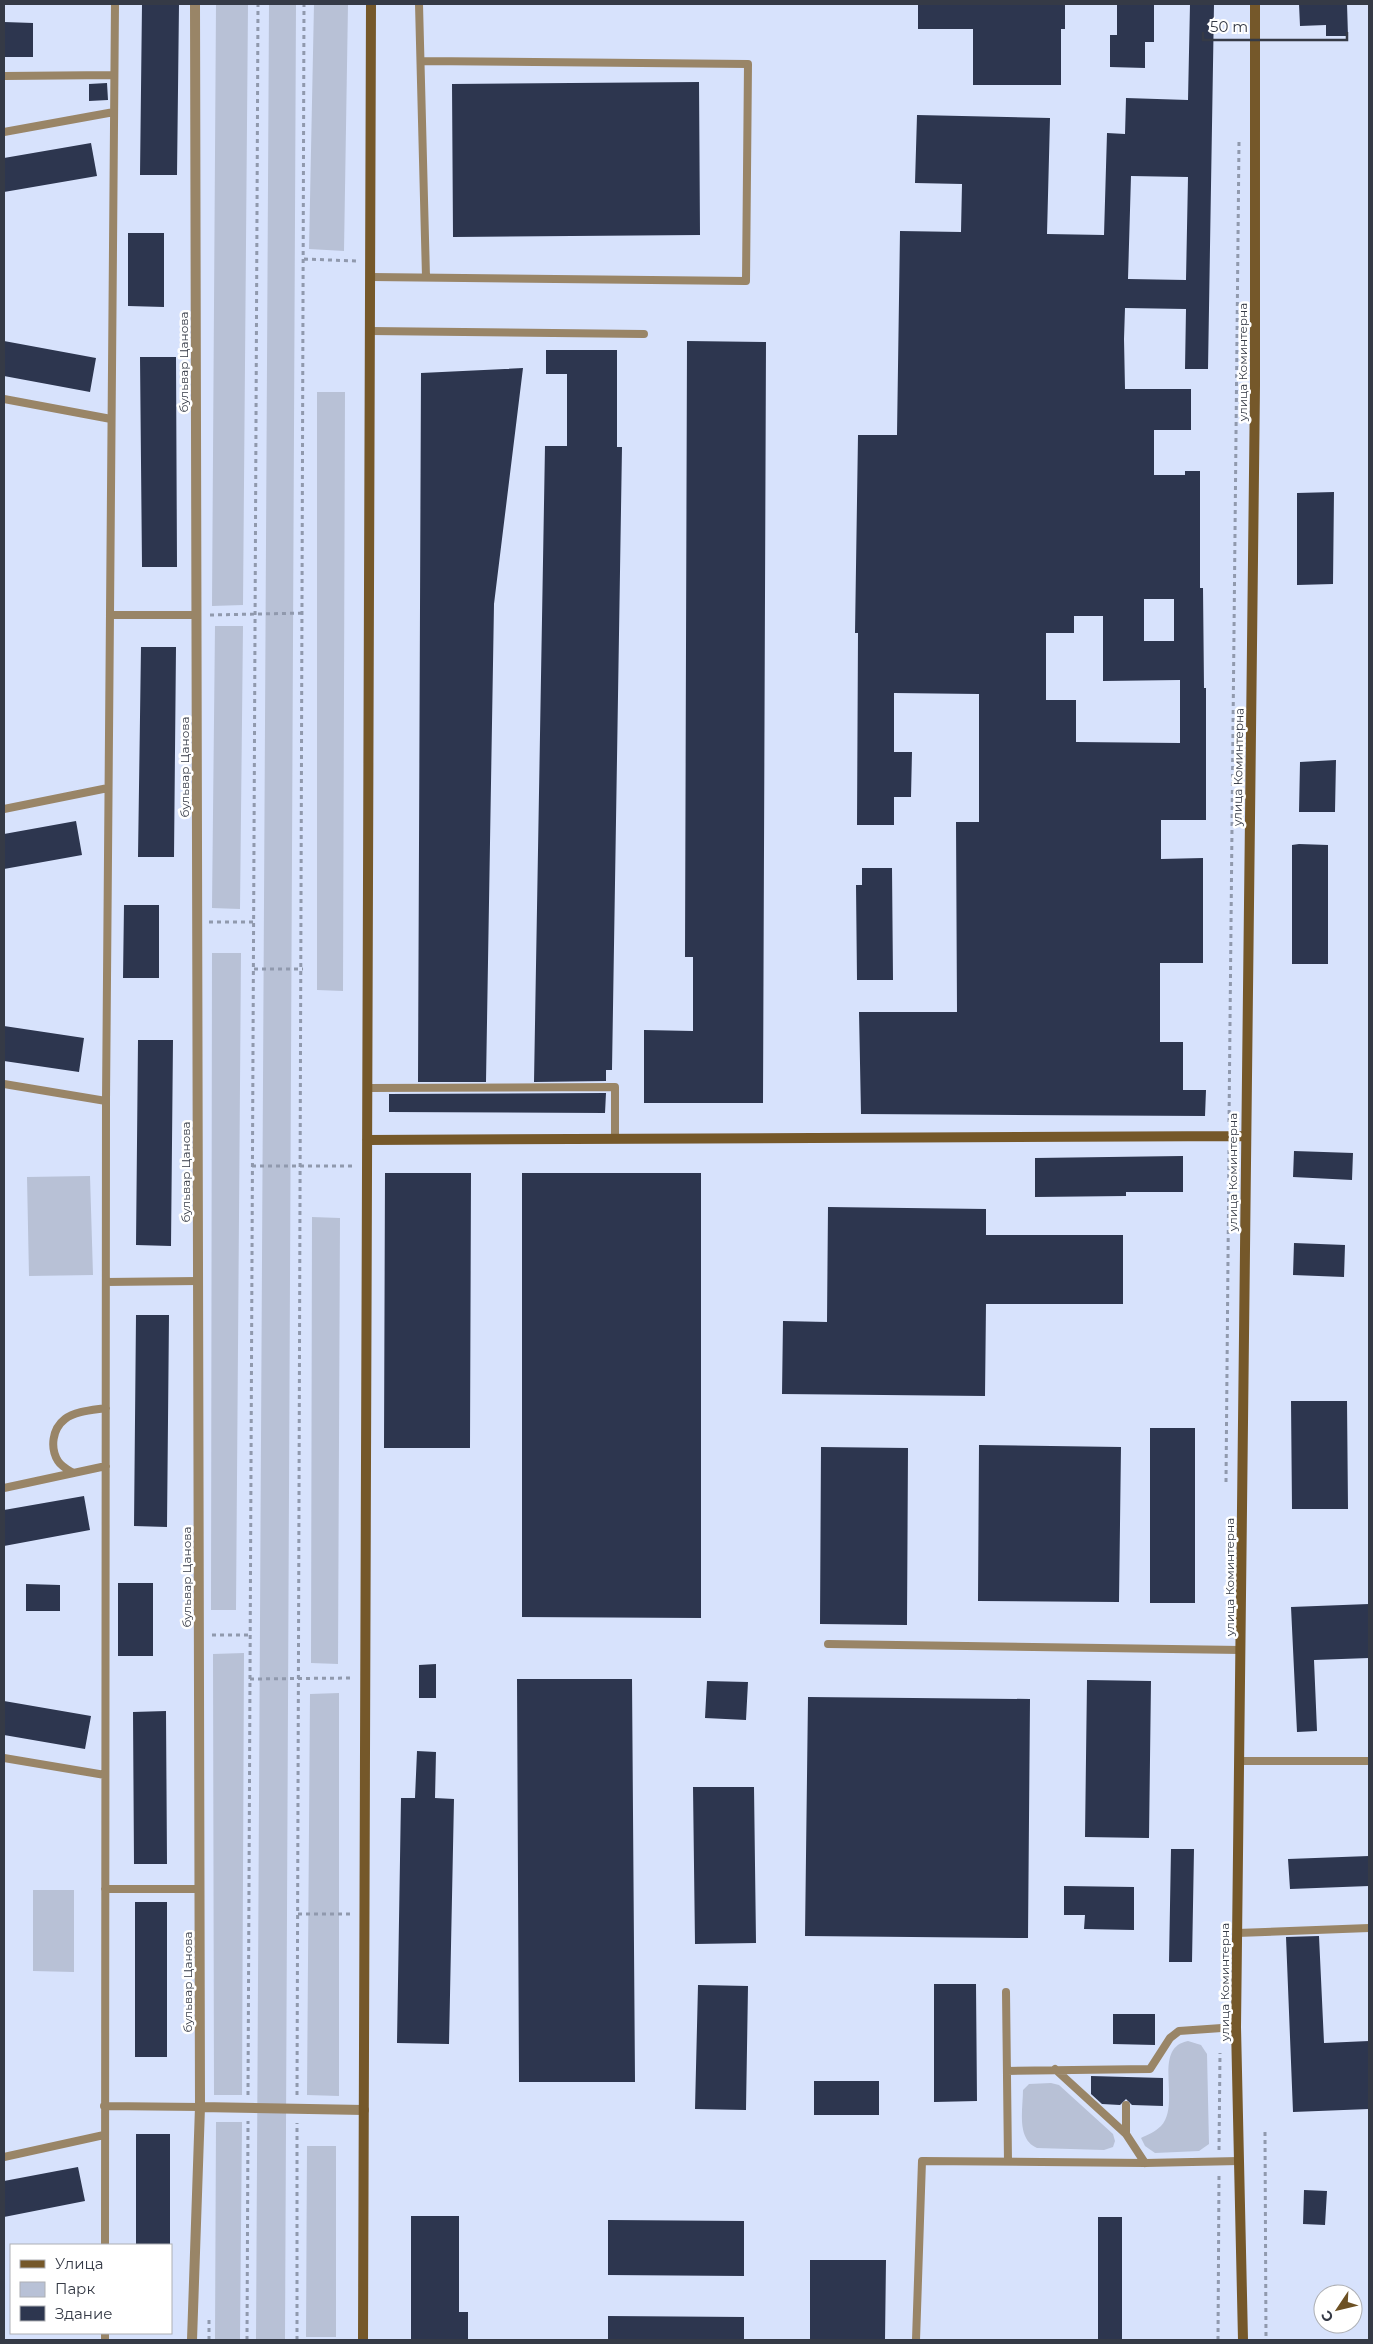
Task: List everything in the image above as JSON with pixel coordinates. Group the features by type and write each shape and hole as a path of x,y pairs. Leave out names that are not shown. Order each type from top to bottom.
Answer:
{"street":[{"name":"бульвар Цанова","path":"192,2340 200,2107 195,4"},
{"path":"363,2340 371,4"},
{"name":"улица Коминтерна","path":"1243,2340 1236,2027 1255,386 1255,4"},
{"path":"367,1140 1245,1136"},
{"path":"200,2107 364,2110"}],"lane":[{"path":"105,2244 106,1100 115,4"},
{"path":"419,4 426,277"},
{"path":"370,277 746,281 748,64 420,61"},
{"path":"4,76 114,75"},
{"path":"4,132 114,112"},
{"path":"370,331 644,334"},
{"path":"4,399 111,419"},
{"path":"110,615 196,615"},
{"path":"4,809 108,788"},
{"path":"4,1084 106,1100"},
{"path":"368,1088 615,1086 615,1140"},
{"path":"106,1282 198,1281"},
{"path":"73,1473 59,1462 55,1455 52,1447 55,1433 65,1419 80,1412 106,1408"},
{"path":"4,1488 106,1466"},
{"path":"828,1644 1240,1650"},
{"path":"4,1758 105,1775"},
{"path":"1239,1761 1369,1760"},
{"path":"105,1889 200,1890"},
{"path":"1237,1933 1369,1928"},
{"path":"1006,1992 1008,2161"},
{"path":"1007,2071 1055,2069 1128,2073 1150,2069 1170,2038 1179,2031 1236,2027"},
{"path":"1055,2069 1126,2134 1145,2163"},
{"path":"1126,2105 1126,2134"},
{"path":"104,2106 200,2107"},
{"path":"4,2157 104,2136"},
{"path":"916,2340 922,2160 1145,2163 1239,2161"}],"path":[{"path":"247,2340 258,4"},
{"path":"297,2340 304,4"},
{"path":"1229,1137 1239,140"},
{"path":"196,615 303,613"},
{"path":"197,922 254,922"},
{"path":"254,969 302,969"},
{"path":"252,1166 361,1166"},
{"path":"199,1635 250,1635"},
{"path":"250,1680 365,1678"},
{"path":"298,1914 364,1914"},
{"path":"1265,2132 1266,2340"}],"green space":[{"path":"216,4 248,4 243,605 212,606"},
{"path":"269,4 296,4 285,2340 256,2340"},
{"path":"314,4 348,4 344,251 309,249"},
{"path":"317,392 345,392 343,991 317,990"},
{"path":"215,626 243,626 240,909 212,908"},
{"path":"212,953 241,953 236,1610 211,1610"},
{"path":"90,1176 93,1275 29,1276 27,1177"},
{"path":"312,1217 340,1218 338,1664 311,1663"},
{"path":"244,1653 242,2095 214,2095 213,1654"},
{"path":"339,1693 339,2096 307,2095 310,1694"},
{"path":"33,1890 74,1890 74,1972 33,1971"},
{"path":"1188,2041 1201,2045 1207,2054 1209,2144 1199,2151 1155,2153 1145,2146 1141,2138 1159,2128 1167,2116 1171,2054 1177,2046"},
{"path":"1051,2083 1059,2085 1113,2134 1115,2141 1113,2147 1104,2150 1037,2148 1030,2144 1023,2131 1023,2090 1029,2084"},
{"path":"216,2122 242,2122 240,2340 215,2340"},
{"path":"307,2146 336,2146 336,2337 306,2337"}],"building":[{"path":"142,4 179,4 177,175 140,175"},
{"path":"918,4 1065,4 1065,29 1061,29 1061,85 973,85 973,29 918,29"},
{"path":"1117,4 1154,4 1154,42 1145,42 1145,68 1110,67 1110,35 1117,35"},
{"path":"1190,4 1214,4 1208,369 1185,369 1186,309 1125,308 1124,339 1125,389 1191,389 1191,430 1154,430 1154,475 1185,475 1185,471 1200,471 1200,588 1203,588 1204,688 1206,688 1206,820 1161,820 1161,859 1203,858 1203,963 1160,963 1160,1042 1183,1042 1183,1090 1206,1090 1205,1116 861,1114 859,1012 957,1012 956,822 979,822 979,694 894,693 894,752 912,752 911,797 894,797 894,825 857,825 858,633 855,633 858,435 897,435 900,231 961,232 962,184 915,183 917,115 1050,118 1047,234 1104,235 1107,133 1125,134 1126,98 1188,100","holes":["1131,176 1188,177 1186,280 1128,279","1144,599 1174,599 1174,641 1144,641","1074,616 1103,616 1103,681 1180,680 1180,743 1076,742 1076,700 1046,700 1046,633 1074,633"]},
{"path":"1299,4 1347,4 1348,36 1326,36 1326,25 1300,26"},
{"path":"4,22 33,23 33,57 4,57"},
{"path":"699,82 700,235 453,237 452,84"},
{"path":"107,83 108,100 89,101 89,84"},
{"path":"91,143 97,176 4,192 4,158"},
{"path":"128,233 164,233 164,307 128,306"},
{"path":"4,341 96,358 90,392 4,376"},
{"path":"687,341 766,342 763,1103 644,1103 644,1030 693,1031 693,957 685,957"},
{"path":"546,350 617,350 617,447 622,447 612,1070 606,1070 606,1081 534,1082 545,446 567,446 567,374 546,374"},
{"path":"140,357 176,357 177,567 142,567"},
{"path":"523,368 494,604 486,1082 418,1082 421,373"},
{"path":"1334,492 1333,584 1297,585 1297,493"},
{"path":"141,647 176,647 174,857 138,857"},
{"path":"1336,760 1335,812 1299,812 1300,762"},
{"path":"76,821 82,855 4,869 4,834"},
{"path":"1292,845 1328,845 1328,964 1292,964"},
{"path":"862,868 892,868 893,980 857,980 856,885 862,885"},
{"path":"124,905 159,905 159,978 123,978"},
{"path":"4,1026 84,1038 79,1072 4,1061"},
{"path":"138,1040 173,1040 171,1246 136,1245"},
{"path":"606,1093 605,1113 389,1112 389,1094"},
{"path":"1294,1151 1353,1153 1352,1180 1293,1177"},
{"path":"1183,1156 1183,1192 1126,1192 1126,1196 1035,1197 1035,1158"},
{"path":"385,1173 471,1173 470,1448 384,1448"},
{"path":"522,1173 701,1173 701,1618 522,1617"},
{"path":"828,1207 986,1209 986,1235 1123,1235 1123,1304 986,1304 985,1396 782,1394 783,1321 827,1322"},
{"path":"1294,1243 1345,1245 1344,1277 1293,1275"},
{"path":"136,1315 169,1315 167,1527 134,1526"},
{"path":"1291,1401 1347,1401 1348,1509 1292,1509"},
{"path":"1150,1428 1195,1428 1195,1603 1150,1603"},
{"path":"979,1445 1121,1447 1119,1602 978,1601"},
{"path":"821,1447 908,1448 907,1625 820,1624"},
{"path":"84,1496 90,1530 4,1546 4,1510"},
{"path":"118,1583 153,1583 153,1656 118,1656"},
{"path":"26,1584 60,1585 60,1611 26,1611"},
{"path":"1369,1604 1369,1658 1314,1660 1317,1731 1297,1732 1291,1607"},
{"path":"436,1664 436,1698 419,1698 419,1665"},
{"path":"517,1679 632,1679 635,2082 519,2082"},
{"path":"1087,1680 1151,1681 1149,1838 1085,1837"},
{"path":"707,1681 748,1682 746,1720 705,1718"},
{"path":"808,1697 1030,1699 1028,1938 805,1936"},
{"path":"4,1701 91,1716 85,1749 4,1735"},
{"path":"166,1711 167,1864 134,1864 133,1712"},
{"path":"417,1751 436,1752 435,1798 454,1799 449,2044 397,2043 401,1798 415,1798"},
{"path":"693,1787 754,1787 756,1943 695,1944"},
{"path":"1171,1849 1194,1849 1192,1962 1169,1962"},
{"path":"1369,1856 1369,1886 1290,1889 1288,1859"},
{"path":"1064,1886 1134,1887 1134,1930 1084,1929 1085,1915 1064,1915"},
{"path":"135,1902 167,1902 167,2057 135,2057"},
{"path":"1319,1936 1324,2043 1369,2041 1369,2109 1293,2112 1286,1937"},
{"path":"934,1984 976,1984 977,2101 934,2102"},
{"path":"698,1985 748,1986 746,2110 695,2109"},
{"path":"1113,2014 1155,2014 1155,2045 1113,2044"},
{"path":"1091,2076 1163,2078 1163,2106 1132,2105 1126,2099 1120,2105 1102,2104 1091,2094"},
{"path":"814,2081 879,2081 879,2115 814,2115"},
{"path":"136,2134 170,2134 170,2244 136,2244"},
{"path":"78,2167 85,2201 4,2217 4,2181"},
{"path":"1304,2190 1327,2191 1325,2225 1303,2224"},
{"path":"411,2216 459,2216 459,2312 468,2312 468,2340 411,2340"},
{"path":"1098,2217 1122,2217 1122,2339 1098,2339"},
{"path":"608,2220 744,2221 744,2276 608,2275"},
{"path":"810,2260 886,2260 885,2340 810,2340"},
{"path":"608,2316 744,2317 744,2340 608,2340"}]}
